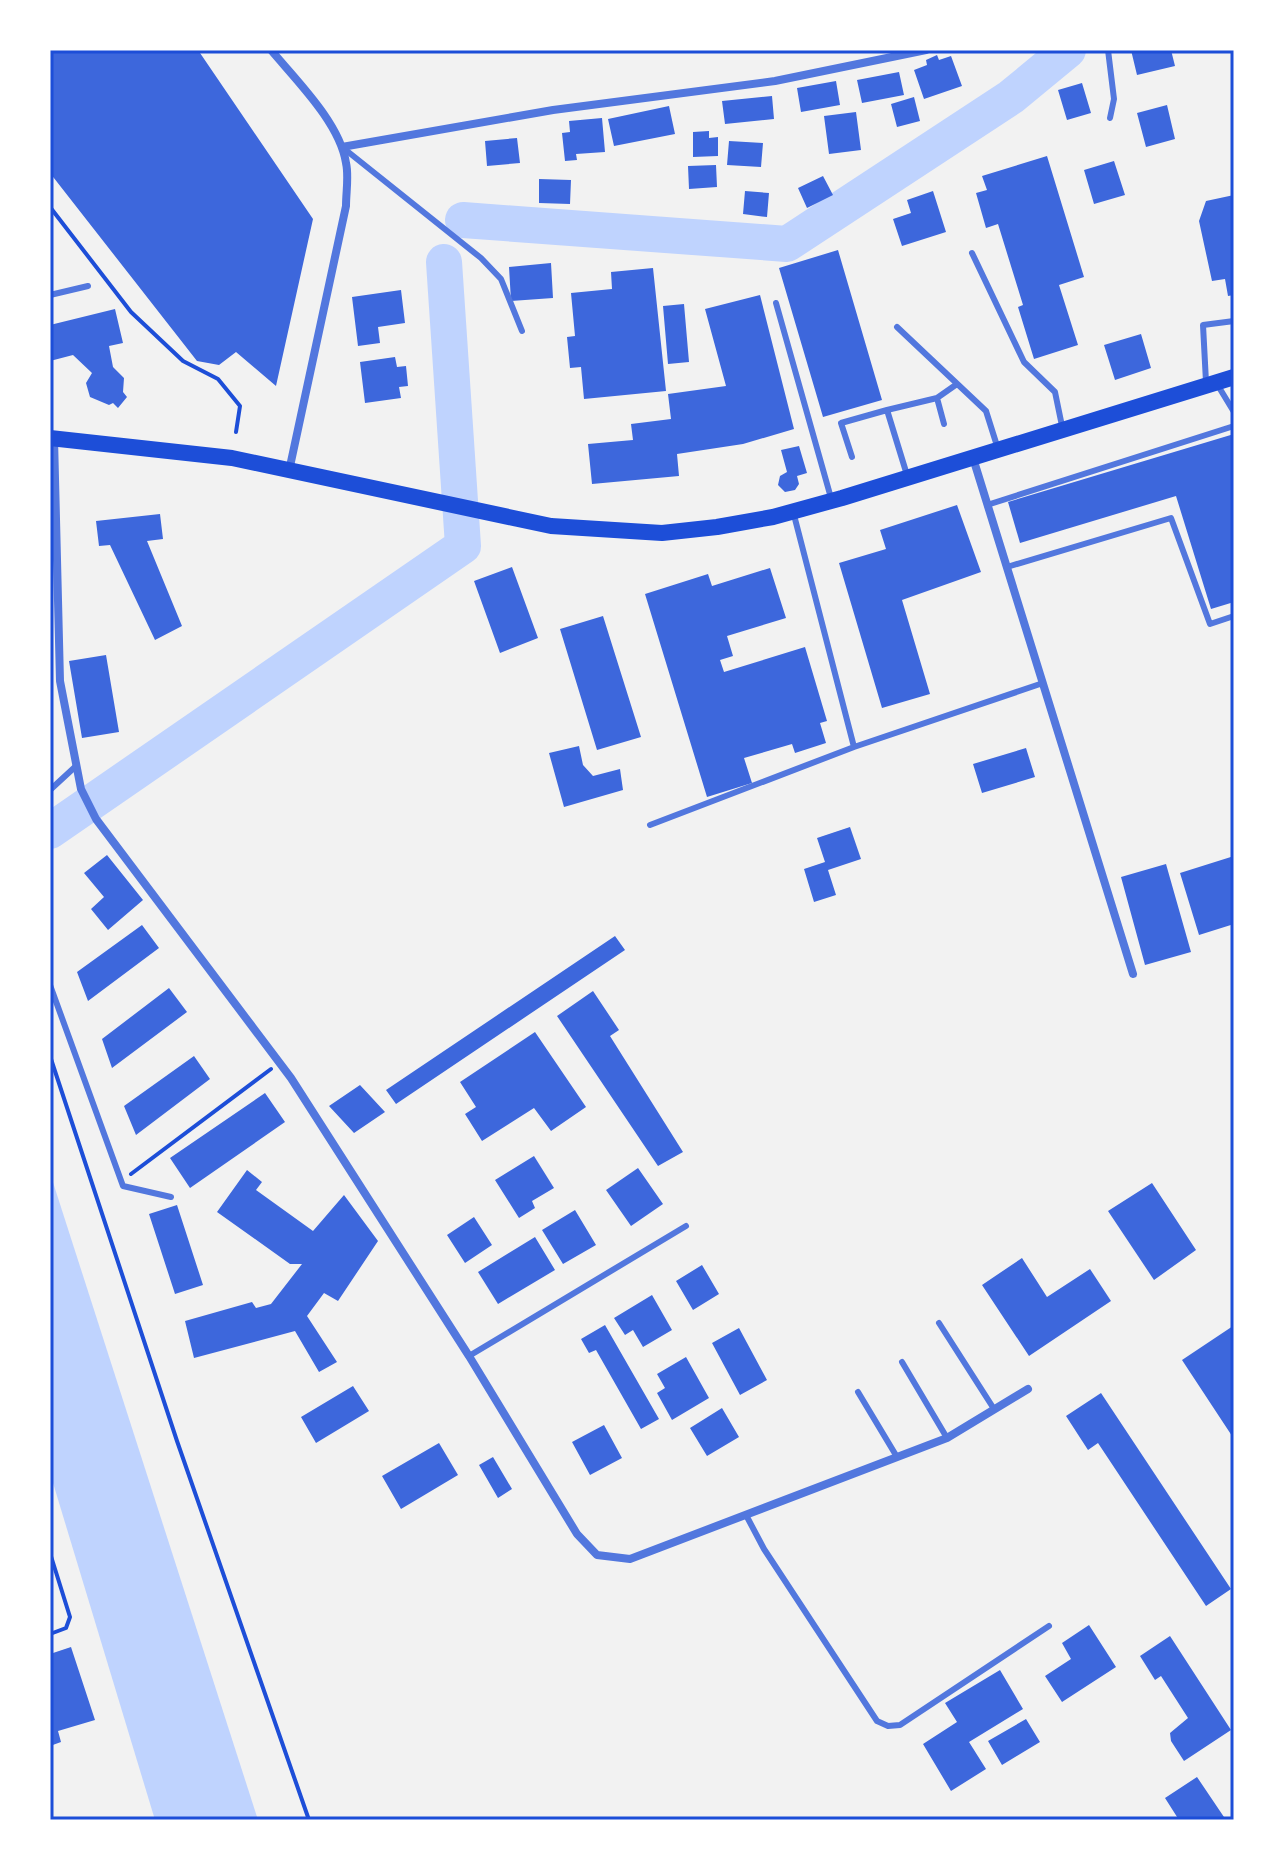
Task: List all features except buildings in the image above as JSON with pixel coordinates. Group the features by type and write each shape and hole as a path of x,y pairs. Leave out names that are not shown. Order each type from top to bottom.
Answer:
{"main road":[{"path":"52,438 232,458 551,526 662,533 717,527 832,501 1234,377"}],"street":[{"path":"271,50 324,114 342,147 347,165 346,206 289,472"},
{"path":"342,147 553,110 775,81 926,50"},
{"path":"52,438 60,681 81,789 96,819 279,1063 469,1356 577,1534 597,1555 630,1559 947,1438 1028,1389"},
{"path":"973,457 1133,974"}],"lane":[{"path":"1108,50 1114,99 1110,118"},
{"path":"342,147 481,258 501,279 522,331"},
{"path":"972,253 1024,362 1055,392 1063,430"},
{"path":"50,295 88,286"},
{"path":"776,303 832,501"},
{"path":"1234,321 1203,325 1211,384 1234,412"},
{"path":"897,327 986,411 998,449"},
{"path":"852,457 841,423 937,398 957,384"},
{"path":"937,398 944,424"},
{"path":"887,410 908,478"},
{"path":"987,505 1234,426"},
{"path":"793,511 854,747"},
{"path":"1007,567 1171,518 1210,624 1234,616"},
{"path":"650,825 854,747 1043,683"},
{"path":"50,790 76,766"},
{"path":"50,985 123,1186 171,1197"},
{"path":"469,1356 686,1226"},
{"path":"939,1323 994,1409"},
{"path":"902,1362 947,1438"},
{"path":"858,1392 897,1457"},
{"path":"746,1515 764,1549 877,1721 888,1726 900,1725 1049,1626"}],"path":[{"path":"50,207 131,312 183,361 218,379 233,397 240,406 236,432"},
{"path":"50,1056 177,1441 309,1820"},
{"path":"122,1181 279,1063"},
{"path":"50,1553 70,1617 66,1628 50,1634"}],"water":[{"path":"50,1173 258,1820 155,1820 50,1473"}],"waterway":[{"path":"463,220 787,244 1011,97 1068,50"},
{"path":"50,831 463,546 444,262"}]}
